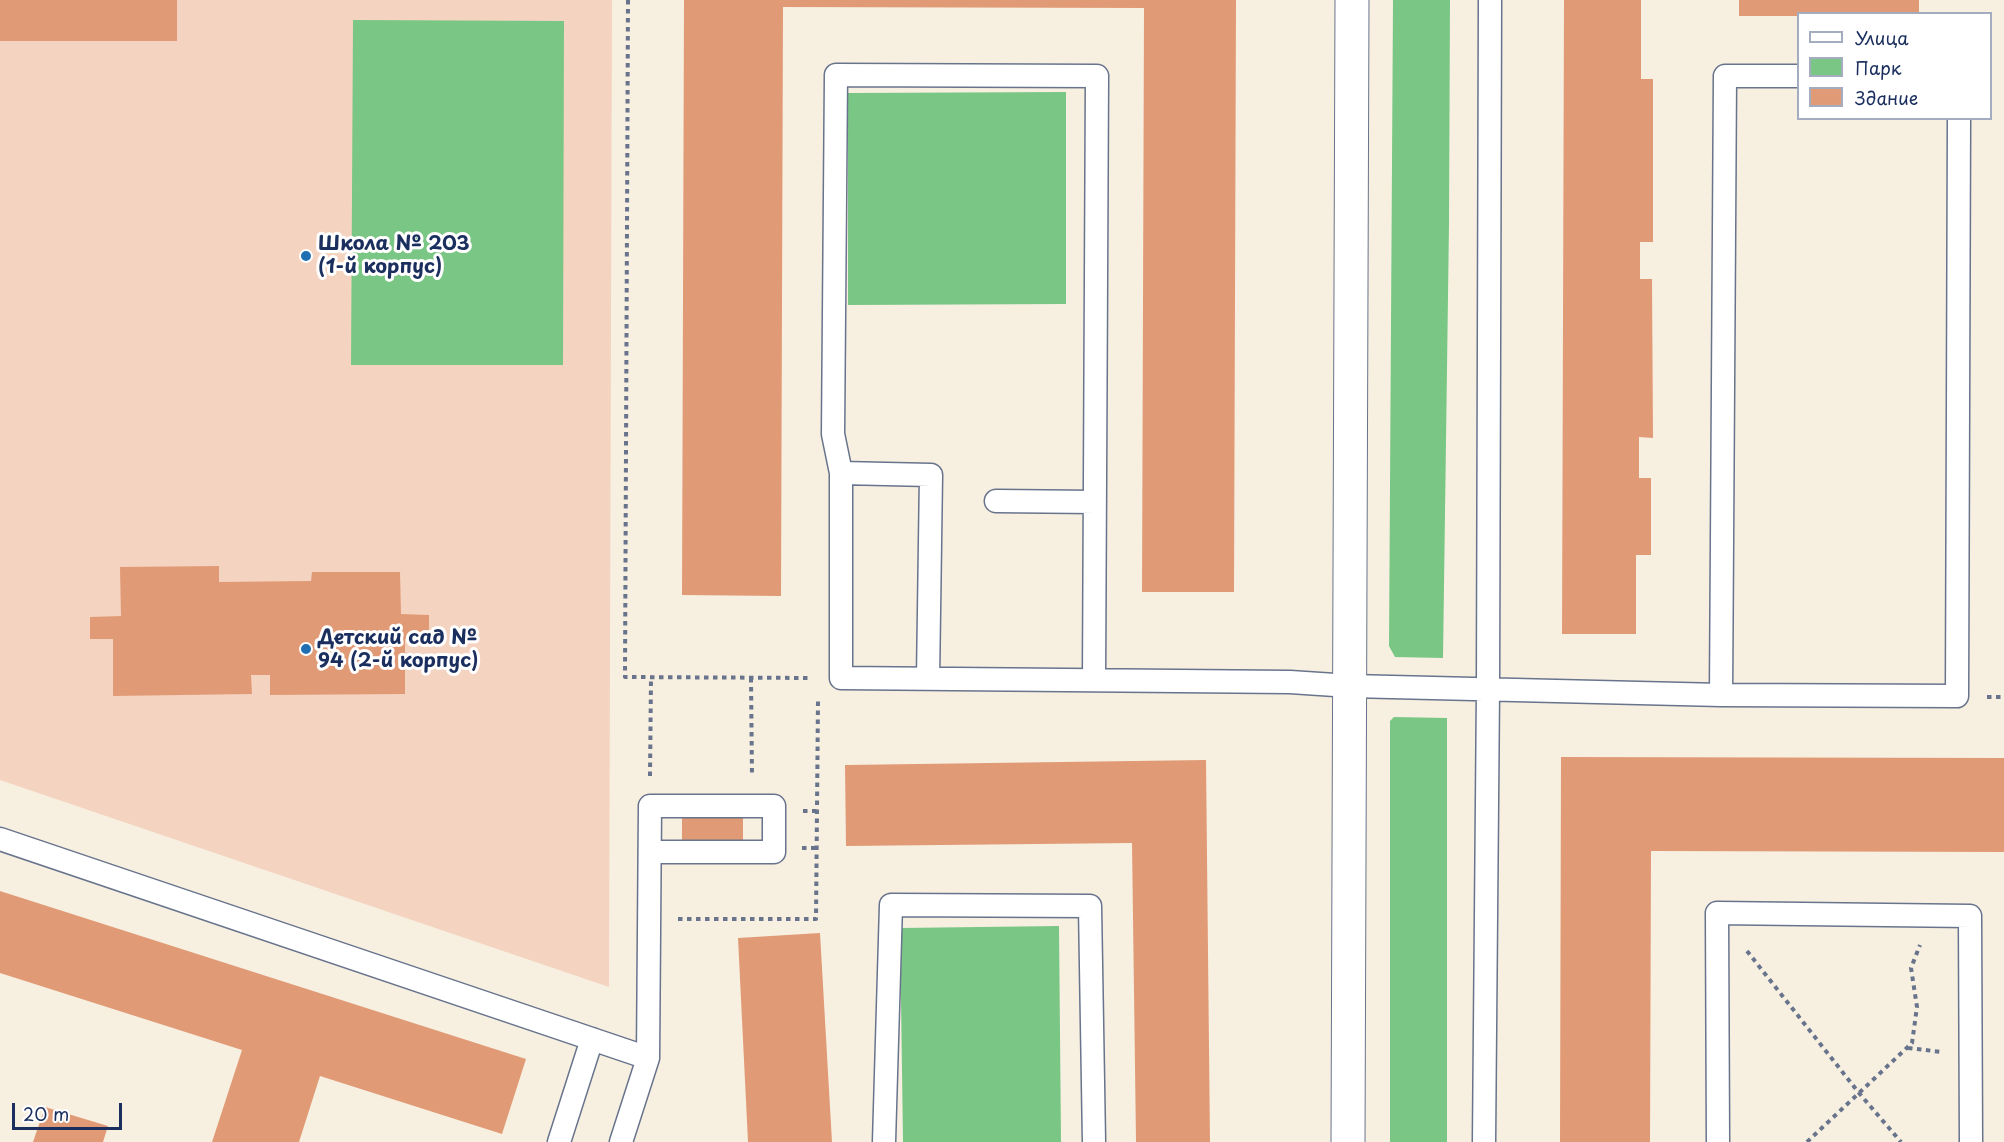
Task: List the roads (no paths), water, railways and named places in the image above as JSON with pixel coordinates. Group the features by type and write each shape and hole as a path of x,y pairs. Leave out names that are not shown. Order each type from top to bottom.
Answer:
{"street":[{"path":"1348,1142 1352,0"}],"lane":[{"path":"1484,1142 1490,0"},
{"path":"1094,680 1097,76 836,75 833,434 841,473 841,678 1290,682 1350,686 1721,695 1957,696 1959,120"},
{"path":"1721,695 1725,76 1797,76"},
{"path":"841,473 931,475 928,679"},
{"path":"996,501 1095,502"},
{"path":"621,1142 648,1058 650,806 774,806 774,852 650,852"},
{"path":"0,839 648,1058"},
{"path":"884,1142 891,905 903,905 1090,906 1094,1142"},
{"path":"1718,1142 1717,913 1970,916 1971,1142"},
{"path":"560,1142 592,1039"}],"place":[{"name":"Школа № 203 (1-й корпус)","path":"306,256"},
{"name":"Детский сад № 94 (2-й корпус)","path":"306,649"}]}
